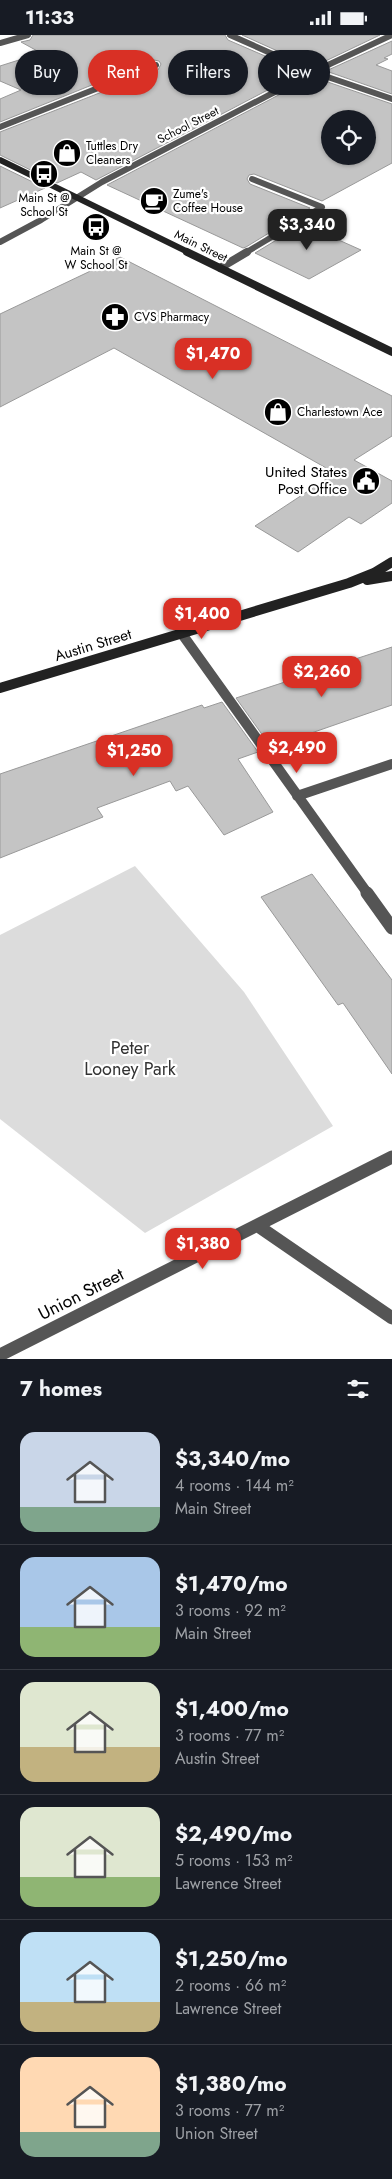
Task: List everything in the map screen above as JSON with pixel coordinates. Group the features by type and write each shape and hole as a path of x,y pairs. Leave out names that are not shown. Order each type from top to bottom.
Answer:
{"main road":[{"name":"Main Street","path":"0,160 392,353"},
{"name":"Austin Street","path":"0,688 348,583 374,573 392,562"},
{"path":"348,583 392,576"}],"street":[{"path":"0,43 28,35"},
{"path":"230,35 264,50"},
{"name":"School Street","path":"330,64 392,35"},
{"path":"330,78 392,99"},
{"path":"0,127 88,92"},
{"name":"School Street","path":"0,242 102,182 269,95"},
{"path":"220,268 322,207 252,179"},
{"path":"182,633 392,928"},
{"path":"297,796 392,764"},
{"name":"Union Street","path":"0,1355 392,1157"},
{"path":"258,1226 392,1318"}],"green space":[{"name":"Peter Looney Park","path":"135,866 244,992 333,1126 145,1233 0,1119 0,935"}],"building":[{"path":"33,35 225,35 228,40 258,53 258,95 96,180 81,172 57,183 0,155 0,132 94,95 158,95 158,70 161,64 158,61 158,50 88,50 88,87 78,91 78,50 36,50 21,42 30,40"},
{"path":"242,35 380,35 330,59 330,50 275,50"},
{"path":"392,41 392,54 384,58 388,59 376,65 392,71 392,94 330,72 330,69"},
{"path":"15,61 15,87 0,81 0,66"},
{"path":"330,83 392,104 392,163 322,201 254,174 249,175 247,179 250,184 310,208 243,248 107,185 279,95 330,95"},
{"path":"15,93 15,95 67,95 0,122 0,99"},
{"path":"0,166 45,188 0,208"},
{"path":"303,224 361,250 309,279 255,253"},
{"path":"120,257 392,396 392,436 354,460 392,481 392,503 361,524 349,517 298,552 255,526 340,470 335,473 114,348 0,407 0,314"},
{"path":"392,647 392,705 271,747 236,698"},
{"path":"222,702 258,752 238,759 273,812 224,835 188,786 176,791 170,781 97,808 103,817 0,858 0,774 202,705 204,708"},
{"path":"312,874 392,980 392,1074 343,1003 338,1005 261,897"}],"place":[{"name":"Tuttles Dry Cleaners","path":"67,153"},
{"name":"Main St @ School St","path":"44,174"},
{"name":"Zume's Coffee House","path":"154,201"},
{"name":"Main St @ W School St","path":"96,227"},
{"name":"CVS Pharmacy","path":"115,317"},
{"name":"Charlestown Ace","path":"278,412"},
{"name":"United States Post Office","path":"366,481"}]}
